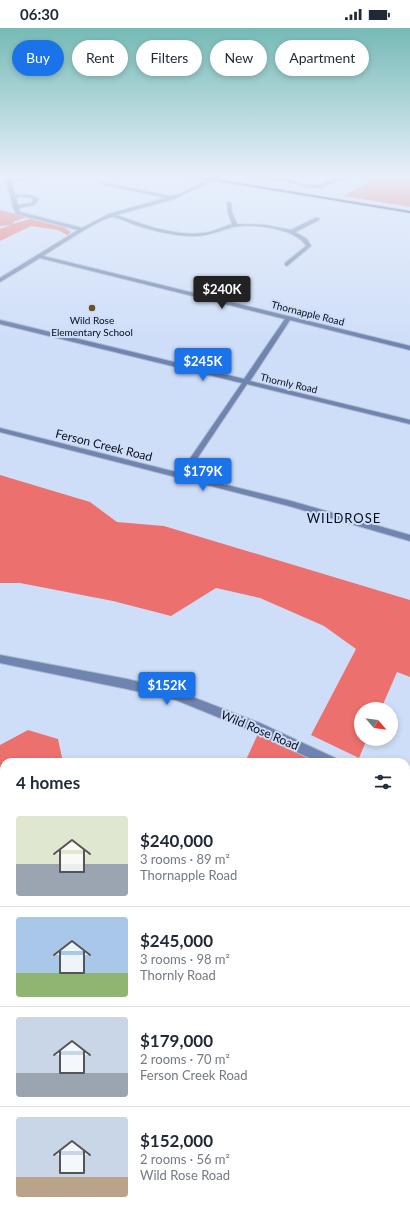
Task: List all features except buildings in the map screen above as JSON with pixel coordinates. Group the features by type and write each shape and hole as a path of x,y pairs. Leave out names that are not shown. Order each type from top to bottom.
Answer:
{"street":[{"path":"0,280 78,231"},
{"path":"167,231 178,234 199,235 212,231"},
{"path":"287,264 309,246 305,239 288,231"},
{"path":"199,235 204,242"},
{"name":"Thornapple Road","path":"39,256 410,348"},
{"path":"181,477 289,318"},
{"name":"Thornly Road","path":"0,322 244,383 410,422"},
{"name":"Ferson Creek Road","path":"0,430 291,504 410,538"},
{"name":"Wild Rose Road","path":"0,660 127,684 177,696 256,726 323,758"}],"shaded area":[{"path":"0,231 20,231 0,241"},
{"path":"60,231 71,232 67,235"},
{"path":"0,475 90,502 117,522 164,526 410,600 410,677 397,672 384,702 354,702 354,746 364,746 359,758 311,735 356,649 324,626 260,598 216,588 171,616 113,601 20,583 0,583"},
{"path":"28,730 58,739 62,758 0,758 0,745"},
{"path":"258,734 309,758 247,758"}],"place":[{"name":"Wild Rose Elementary School","path":"92,308"}],"district":[{"name":"WILDROSE","path":"344,518"}]}
